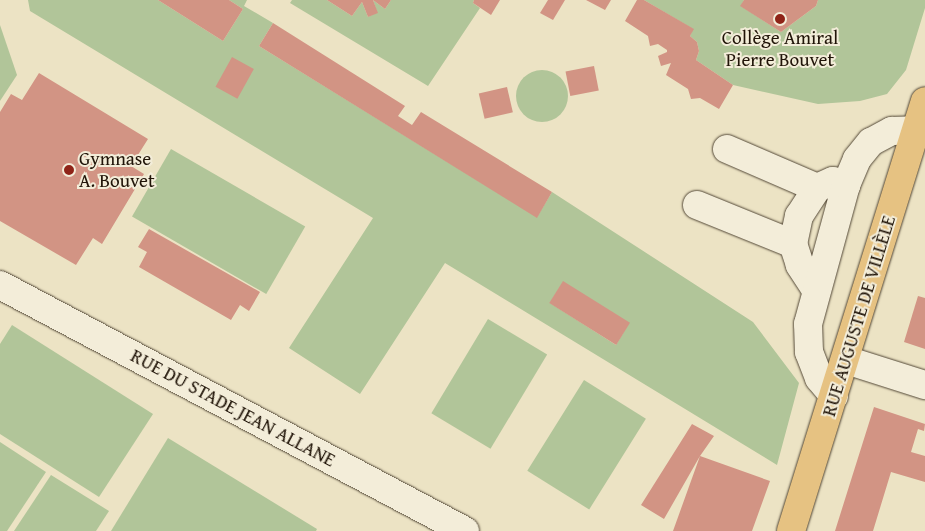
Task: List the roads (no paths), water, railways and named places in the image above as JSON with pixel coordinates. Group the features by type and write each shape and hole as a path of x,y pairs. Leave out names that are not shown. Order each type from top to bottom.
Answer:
{"main road":[{"name":"RUE AUGUSTE DE VILLÈLE","path":"791,531 846,360 925,101"}],"street":[{"path":"834,396 819,378 809,352 808,324 846,185 857,159 871,142 892,131 915,130"},
{"path":"727,150 817,188"},
{"path":"816,290 800,265 793,244 799,216 817,188 833,181 846,185"},
{"path":"697,205 793,244"},
{"name":"RUE DU STADE JEAN ALLANE","path":"0,285 465,531"},
{"path":"846,360 925,385"}],"place":[{"name":"Collège Amiral Pierre Bouvet","path":"780,19"},
{"name":"Gymnase A. Bouvet","path":"69,170"}]}
